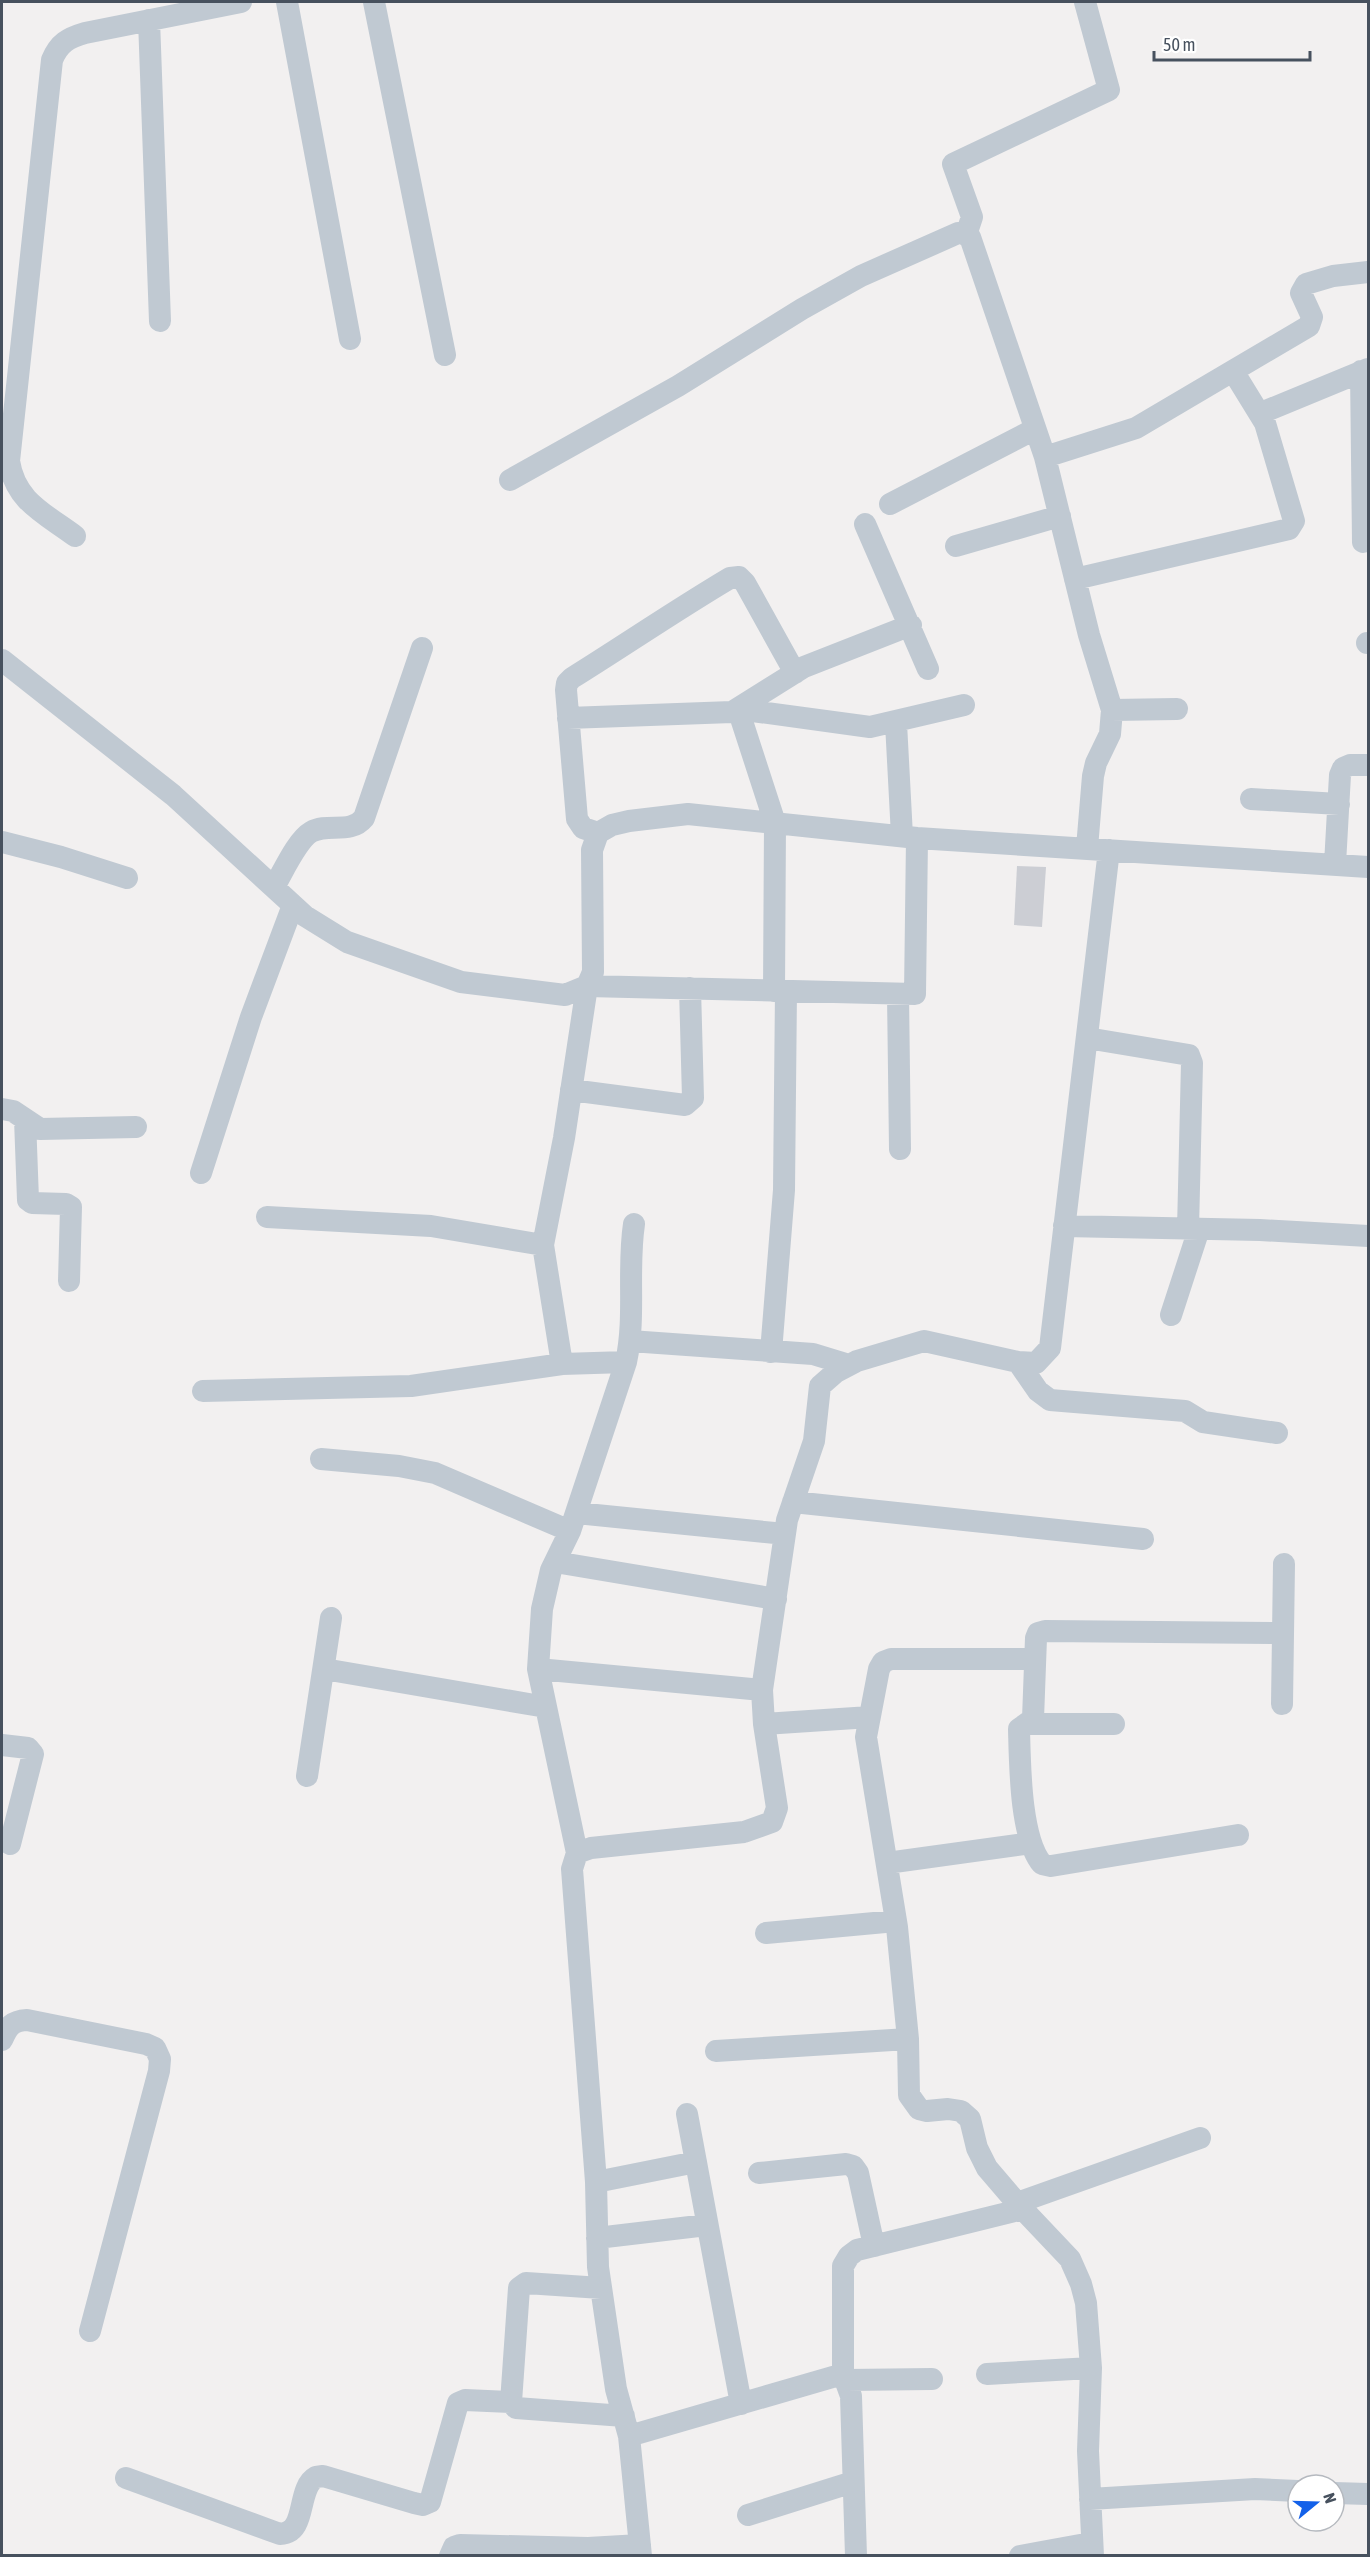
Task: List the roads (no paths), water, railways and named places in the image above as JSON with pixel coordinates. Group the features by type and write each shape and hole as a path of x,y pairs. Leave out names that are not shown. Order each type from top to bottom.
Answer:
{"street":[{"path":"75,536 25,500 16,486 9,461 52,60 58,47 70,38 241,2"},
{"path":"287,2 350,339"},
{"path":"374,2 446,355"},
{"path":"966,235 972,217 953,164 1109,90 1085,2"},
{"path":"149,20 160,321"},
{"path":"510,480 678,386 802,309 861,276 958,233 966,235 969,237 1045,457 1089,635 1112,710 1110,734 1096,764 1087,848"},
{"path":"1045,457 1136,428 1310,326 1313,321 1312,317 1301,293 1306,284 1333,276 1368,272"},
{"path":"1261,413 1365,370 1364,542"},
{"path":"1075,579 1289,529 1294,521 1261,413 1233,371"},
{"path":"890,504 1035,429"},
{"path":"956,546 1060,516"},
{"path":"865,524 911,625 928,669"},
{"path":"598,833 584,828 577,819 566,690 567,683 572,678 620,649 667,615 730,578 738,578 745,583 795,672"},
{"path":"568,718 725,713 738,709 804,667 911,625"},
{"path":"274,887 303,837 321,828 350,828 359,825 364,818 422,648"},
{"path":"2,660 173,795 305,916 347,942 461,982 565,994 586,986 915,994 910,837 896,723"},
{"path":"738,709 870,727 896,723 964,705"},
{"path":"1112,710 1177,708"},
{"path":"738,709 775,823 784,1190 771,1352"},
{"path":"1335,864 1340,775 1343,768 1350,765 1368,765"},
{"path":"1251,799 1339,804"},
{"path":"562,1364 543,1245 571,1090 586,986 593,972 592,850 598,833 612,825 629,821 688,814 910,837 1368,867"},
{"path":"2,842 61,857 127,878"},
{"path":"578,1853 591,1848 744,1832 772,1822 777,1809 764,1724 762,1690 787,1520 814,1441 820,1386 836,1372 849,1365 924,1341 1018,1362 1036,1363 1050,1348 1109,850"},
{"path":"201,1173 251,1017 293,905"},
{"path":"571,1090 685,1105 690,1102 693,1098 690,988"},
{"path":"898,994 900,1149"},
{"path":"1087,1038 1189,1055 1192,1063 1194,1228 1171,1315"},
{"path":"2,1109 13,1111 40,1129 136,1127"},
{"path":"24,1119 28,1200 32,1203 66,1204 71,1207 69,1281"},
{"path":"267,1217 431,1226 543,1245"},
{"path":"450,2556 454,2547 460,2545 640,2550 626,2426 616,2389 601,2288 596,2182 572,1869 578,1853 538,1669 542,1610 546,1589 573,1522 628,1352 631,1245 634,1224"},
{"path":"1064,1226 1194,1228 1368,1236"},
{"path":"203,1391 411,1386 628,1352 813,1354 849,1365"},
{"path":"1018,1362 1038,1391 1050,1400 1185,1411 1203,1422 1277,1433"},
{"path":"321,1459 399,1466 435,1473 573,1522 785,1534"},
{"path":"793,1502 1143,1539"},
{"path":"555,1562 777,1599"},
{"path":"1282,1704 1284,1564"},
{"path":"307,1776 331,1618"},
{"path":"1028,1724 1033,1719 1038,1633 1045,1631 1283,1633"},
{"path":"1020,2556 1092,2549 1091,2368 1086,2303 1070,2259 987,2168 977,2148 970,2119 961,2111 919,2109 909,2095 908,2039 896,1921 866,1737 879,1669 883,1662 891,1659 1035,1659"},
{"path":"324,1669 546,1707"},
{"path":"538,1669 762,1690"},
{"path":"764,1724 870,1717"},
{"path":"1114,1724 1028,1724 1022,1725 1019,1730 1022,1791 1031,1843 1042,1864 1052,1866 1238,1835"},
{"path":"2,1745 28,1748 33,1754 10,1844"},
{"path":"887,1863 1031,1843"},
{"path":"766,1933 896,1921"},
{"path":"2,2040 7,2028 15,2021 27,2020 146,2044 155,2048 160,2059 159,2071 90,2331"},
{"path":"716,2051 908,2039"},
{"path":"687,2114 741,2404"},
{"path":"856,2556 851,2396 845,2377 843,2266 849,2256 857,2250 1020,2206 1200,2138"},
{"path":"596,2182 696,2162"},
{"path":"759,2174 846,2164 853,2166 858,2173 874,2246"},
{"path":"597,2238 707,2225"},
{"path":"601,2288 526,2283 519,2288 511,2402 516,2408 626,2426 741,2404 845,2377 932,2379"},
{"path":"987,2374 1091,2368"},
{"path":"126,2478 285,2534 294,2528 308,2485 316,2476 323,2476 414,2503 423,2505 430,2502 458,2403 465,2400 511,2402"},
{"path":"748,2515 854,2482"},
{"path":"1090,2499 1255,2489 1286,2490"},
{"path":"1346,2493 1368,2494"}]}
